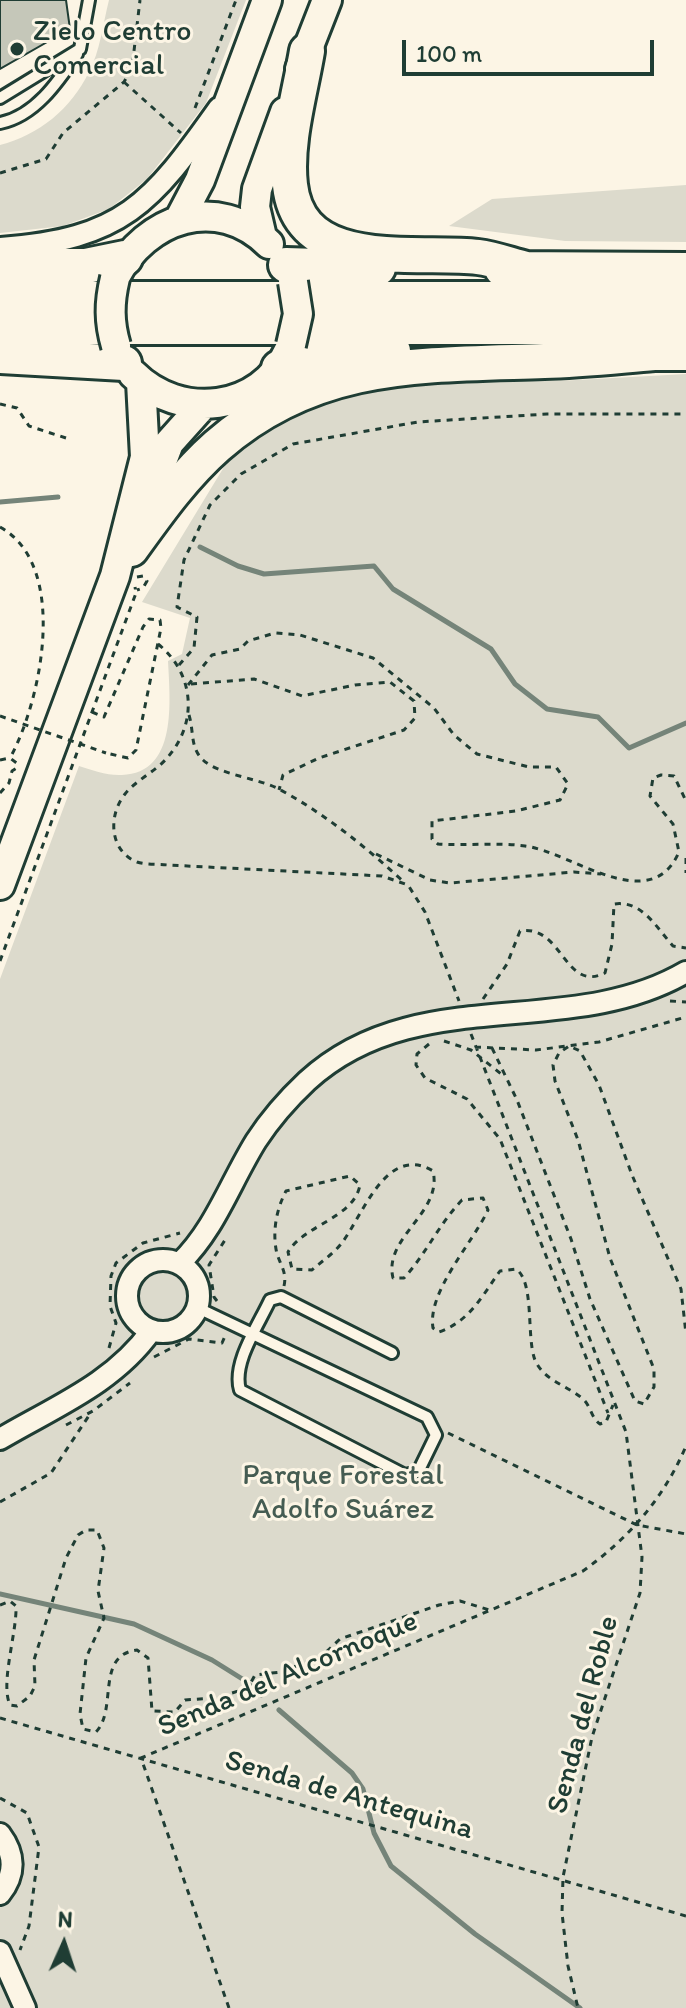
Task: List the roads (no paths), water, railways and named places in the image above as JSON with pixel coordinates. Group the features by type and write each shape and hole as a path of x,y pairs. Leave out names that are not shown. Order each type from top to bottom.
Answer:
{"highway":[{"path":"307,51 289,163 290,188 300,214 320,237 349,250 479,257 526,269"},
{"path":"0,266 120,268"},
{"path":"290,274 526,269 686,270"},
{"path":"0,300 686,300"},
{"path":"0,326 686,326"},
{"path":"285,356 364,352 670,353"},
{"path":"128,572 168,498 217,446 268,411 310,389 393,367 670,353"},
{"path":"0,356 127,364"}],"main road":[{"path":"179,220 200,180 267,0"},
{"path":"127,364 170,398 203,405 240,398 285,356 298,314 290,274 262,237 255,207 257,189 327,0"},
{"path":"128,572 145,457 127,364 109,301 120,268 149,235 179,220 223,219 262,237"},
{"path":"0,885 128,572 166,449 179,429 203,405"}],"street":[{"path":"0,248 46,245 90,234 132,211 172,173 233,89"},
{"path":"180,1263 201,1243 258,1139 308,1080 363,1043 429,1022 480,1014 578,1007 616,999 669,982 686,972"},
{"path":"160,1259 180,1263 197,1282 198,1308 191,1321 179,1329 165,1333 151,1331 138,1324 130,1312 126,1296 130,1279 143,1265 160,1259"},
{"path":"0,1439 89,1391 133,1355 151,1331"},
{"path":"0,1834 8,1845 12,1869 0,1894"},
{"path":"0,1952 25,2008"}],"lane":[{"path":"0,123 18,120 55,86 80,49 89,0"},
{"path":"0,98 80,49"},
{"path":"198,1308 254,1336 427,1417 436,1435 418,1472 405,1475 240,1390 236,1376 254,1336 270,1300 281,1297 392,1353"}],"waterway":[{"path":"0,502 58,497"},
{"path":"200,547 238,566 264,574 374,566 393,589 491,649 515,684 547,709 598,717 629,748 686,723"},
{"path":"0,1594 134,1624 212,1660 261,1695"},
{"path":"279,1710 352,1773 363,1789 374,1833 391,1866 475,1934 580,2008"}],"place":[{"name":"Zielo Centro Comercial","path":"17,49"}],"park label":[{"name":"Parque Forestal Adolfo Suárez","path":"343,1493"}]}
